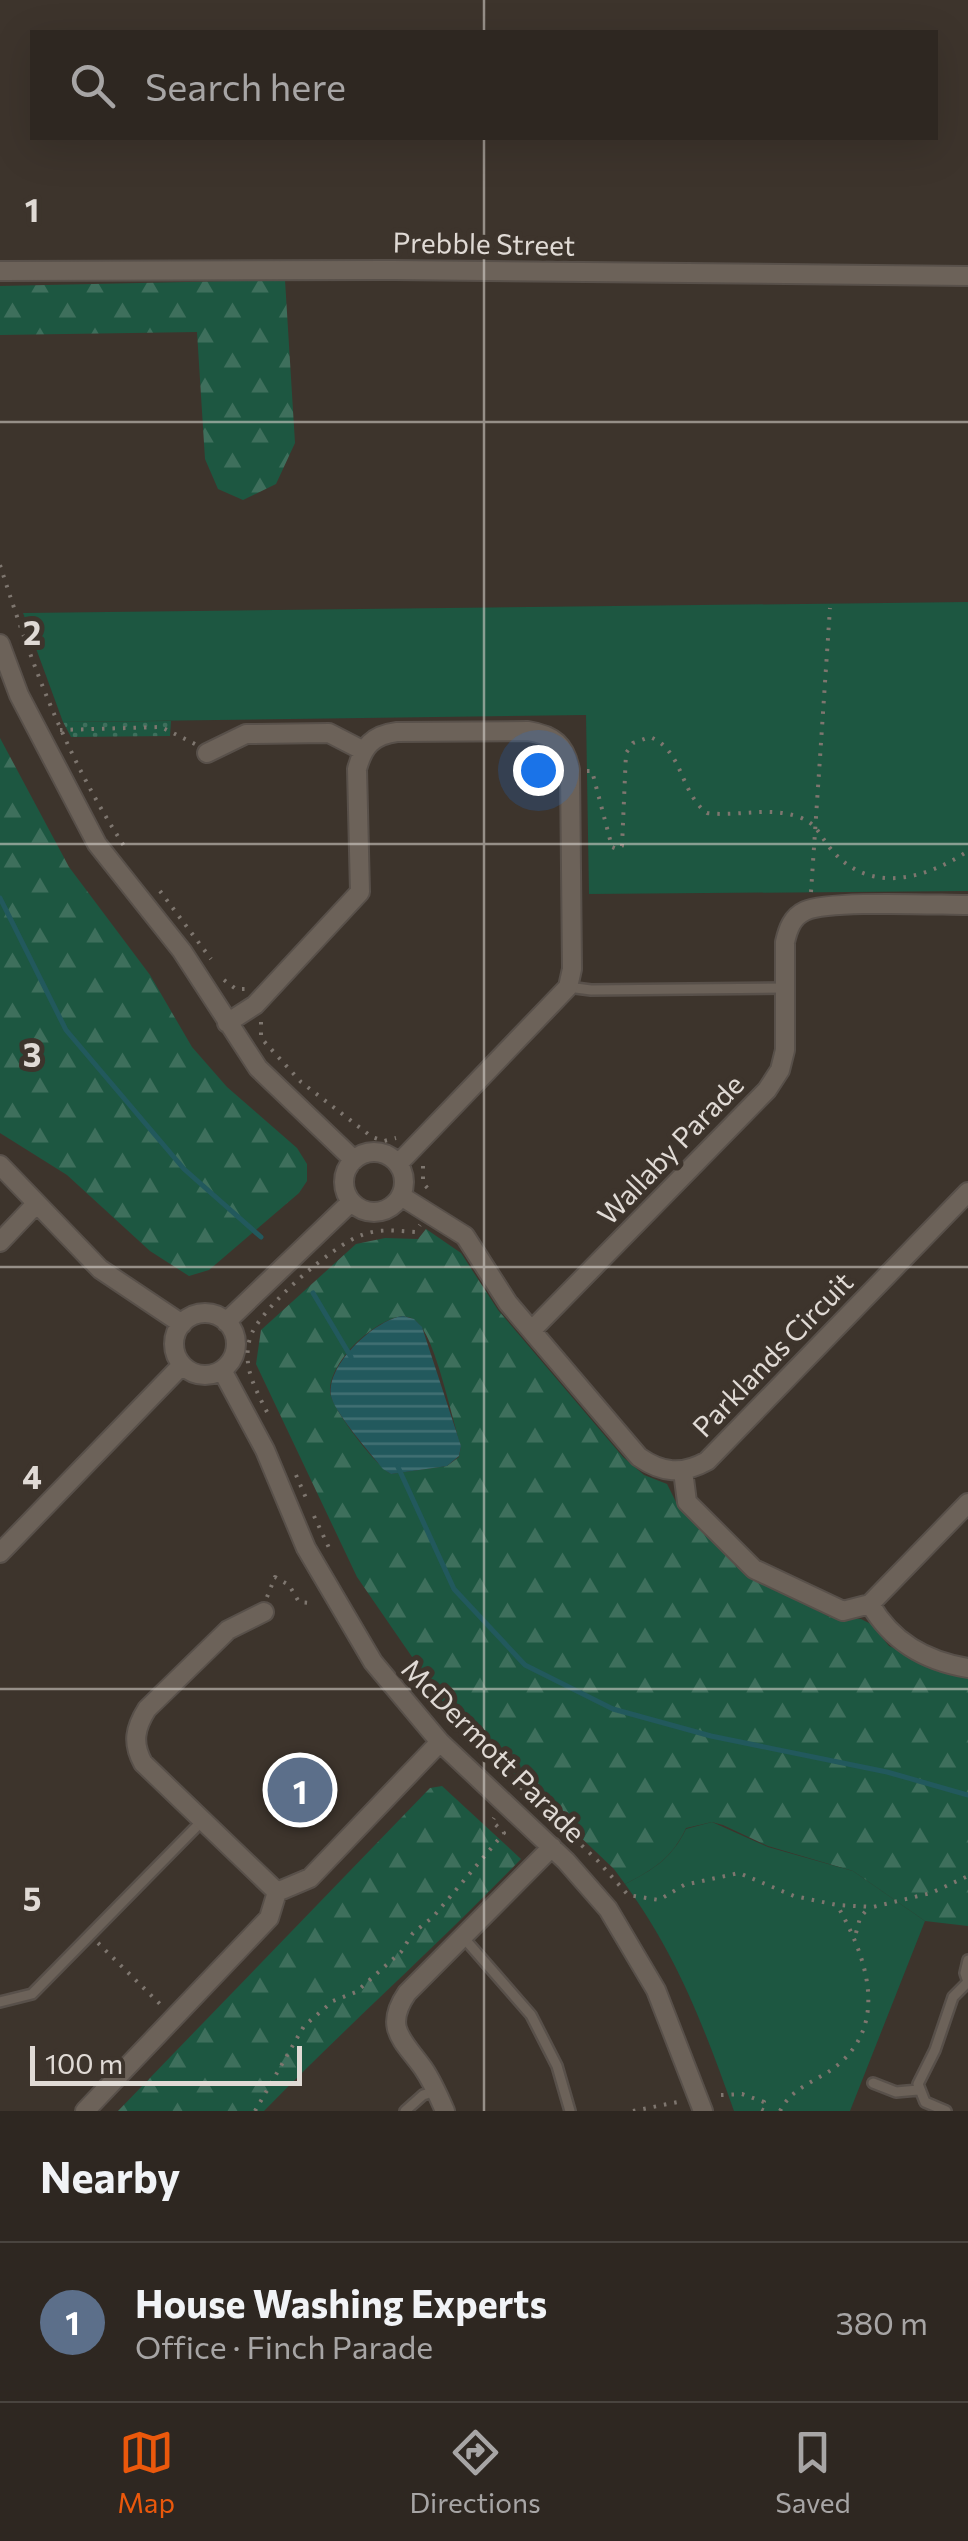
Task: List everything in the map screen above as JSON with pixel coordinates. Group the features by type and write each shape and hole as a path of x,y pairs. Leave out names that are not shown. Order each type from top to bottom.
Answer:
{"street":[{"name":"Prebble Street","path":"0,271 393,270 968,276"},
{"path":"0,644 19,695 97,844 182,950 258,1068 354,1160"},
{"path":"227,1023 255,1005 360,892 357,770 362,750 384,734 528,731 546,734 561,744 570,770 572,969 568,987 398,1164"},
{"path":"207,753 246,734 329,734 362,750"},
{"path":"812,908 968,905"},
{"name":"Wallaby Parade","path":"532,1330 767,1090 780,1070 785,1050 788,929 801,912 812,908"},
{"path":"372,1152 390,1157 398,1164 404,1180 395,1204 368,1212 351,1202 344,1185 354,1160 372,1152"},
{"path":"0,1166 100,1269 182,1324"},
{"name":"Parklands Circuit","path":"401,1196 465,1236 508,1303 639,1457 652,1466 682,1471 707,1461 968,1192"},
{"path":"226,1322 351,1202"},
{"path":"0,1242 36,1204"},
{"path":"203,1314 226,1322 236,1342 232,1358 222,1370 205,1375 182,1365 174,1340 182,1324 203,1314"},
{"path":"0,1553 182,1365"},
{"name":"McDermott Parade","path":"222,1370 265,1450 306,1548 386,1681 440,1742 552,1848 621,1926 656,1990 703,2111"},
{"path":"682,1471 687,1502 754,1569 843,1610 870,1604 968,1503"},
{"path":"870,1604 891,1636 945,1664 968,1668"},
{"path":"264,1612 228,1630 147,1710 135,1737 143,1763 277,1892"},
{"path":"85,2111 269,1918 277,1892 310,1878 440,1742"},
{"path":"445,2111 424,2069 402,2044 396,2018 398,2006 407,1992 552,1848"}],"lane":[{"path":"568,987 786,988"},
{"path":"0,2002 32,1994 203,1820"},
{"path":"463,1936 532,2016 557,2066 570,2111"},
{"path":"918,2090 953,1997 968,1982 968,1960"},
{"path":"872,2083 896,2092 918,2090"},
{"path":"918,2090 926,2102 946,2111"},
{"path":"405,2111 436,2091"}],"path":[{"path":"0,565 33,670 60,730 131,857"},
{"path":"812,908 830,608"},
{"path":"60,730 161,727 207,753"},
{"path":"570,770 592,771 612,847 617,849 622,846 626,754 632,743 650,737 672,754 692,800 707,814 782,812 817,826 847,866 879,880 919,875 968,852"},
{"path":"155,886 196,936 226,982 236,989 247,989 264,1018 259,1026 262,1038 302,1082 372,1136 384,1141 403,1135 415,1145 427,1157 423,1182 438,1200 415,1232 374,1231 336,1248 268,1310 254,1328 248,1373 272,1424"},
{"path":"296,1475 306,1499"},
{"path":"314,1516 338,1566"},
{"path":"264,1612 275,1576 289,1585 298,1602 310,1603"},
{"path":"434,1704 628,1894 660,1900 684,1884 740,1873 794,1896 869,1907 932,1893 968,1876"},
{"path":"255,2111 304,2026 334,2000 356,1992 401,1952 412,1933 433,1917 504,1832 492,1821 522,1789"},
{"path":"780,2111 784,2102 808,2082 840,2063 860,2038 868,2008 868,1985 856,1938 837,1905"},
{"path":"856,1938 860,1918 869,1907"},
{"path":"91,1937 175,2018"},
{"path":"721,2096 747,2095 764,2102 761,2109 765,2111"},
{"path":"633,2111 678,2102"}],"green space":[{"path":"285,280 295,443 276,484 243,500 218,489 205,459 197,332 0,335 0,286"},
{"path":"968,602 968,891 589,894 586,715 63,722 23,613"},
{"path":"171,721 170,736 71,737 63,722"},
{"path":"0,738 69,867 150,975 192,1047 227,1087 297,1148 307,1164 307,1181 299,1193 209,1270 189,1276 150,1251 67,1175 0,1133"},
{"path":"426,1229 461,1253 498,1310 623,1457 644,1475 667,1484 678,1506 749,1577 832,1618 861,1619 871,1624 889,1646 950,1674 968,1676 968,1926 925,1921 853,1871 768,1846 712,1822 686,1828 661,1862 625,1884 614,1869 452,1715 357,1577 256,1364 261,1330 356,1244 385,1238 418,1239","holes":["403,1316 413,1319 425,1332 461,1446 459,1457 447,1466 391,1474 355,1436 330,1392 345,1355 367,1333"]},
{"path":"442,1786 521,1859 490,1891 264,2111 118,2111 430,1788"},
{"path":"712,1822 768,1847 853,1871 925,1921 850,2111 734,2111 675,1966 625,1884 661,1862 686,1829"}],"water":[{"path":"403,1316 422,1327 461,1446 459,1456 447,1466 391,1474 340,1415 331,1387 335,1373 353,1347 379,1326"}],"waterway":[{"path":"0,898 66,1030 184,1169 261,1237"},
{"path":"313,1293 351,1357"},
{"path":"398,1467 454,1589 525,1665 613,1709 711,1736 887,1772 968,1795"}],"place":[{"name":"House Washing Experts","path":"300,1790"}]}
